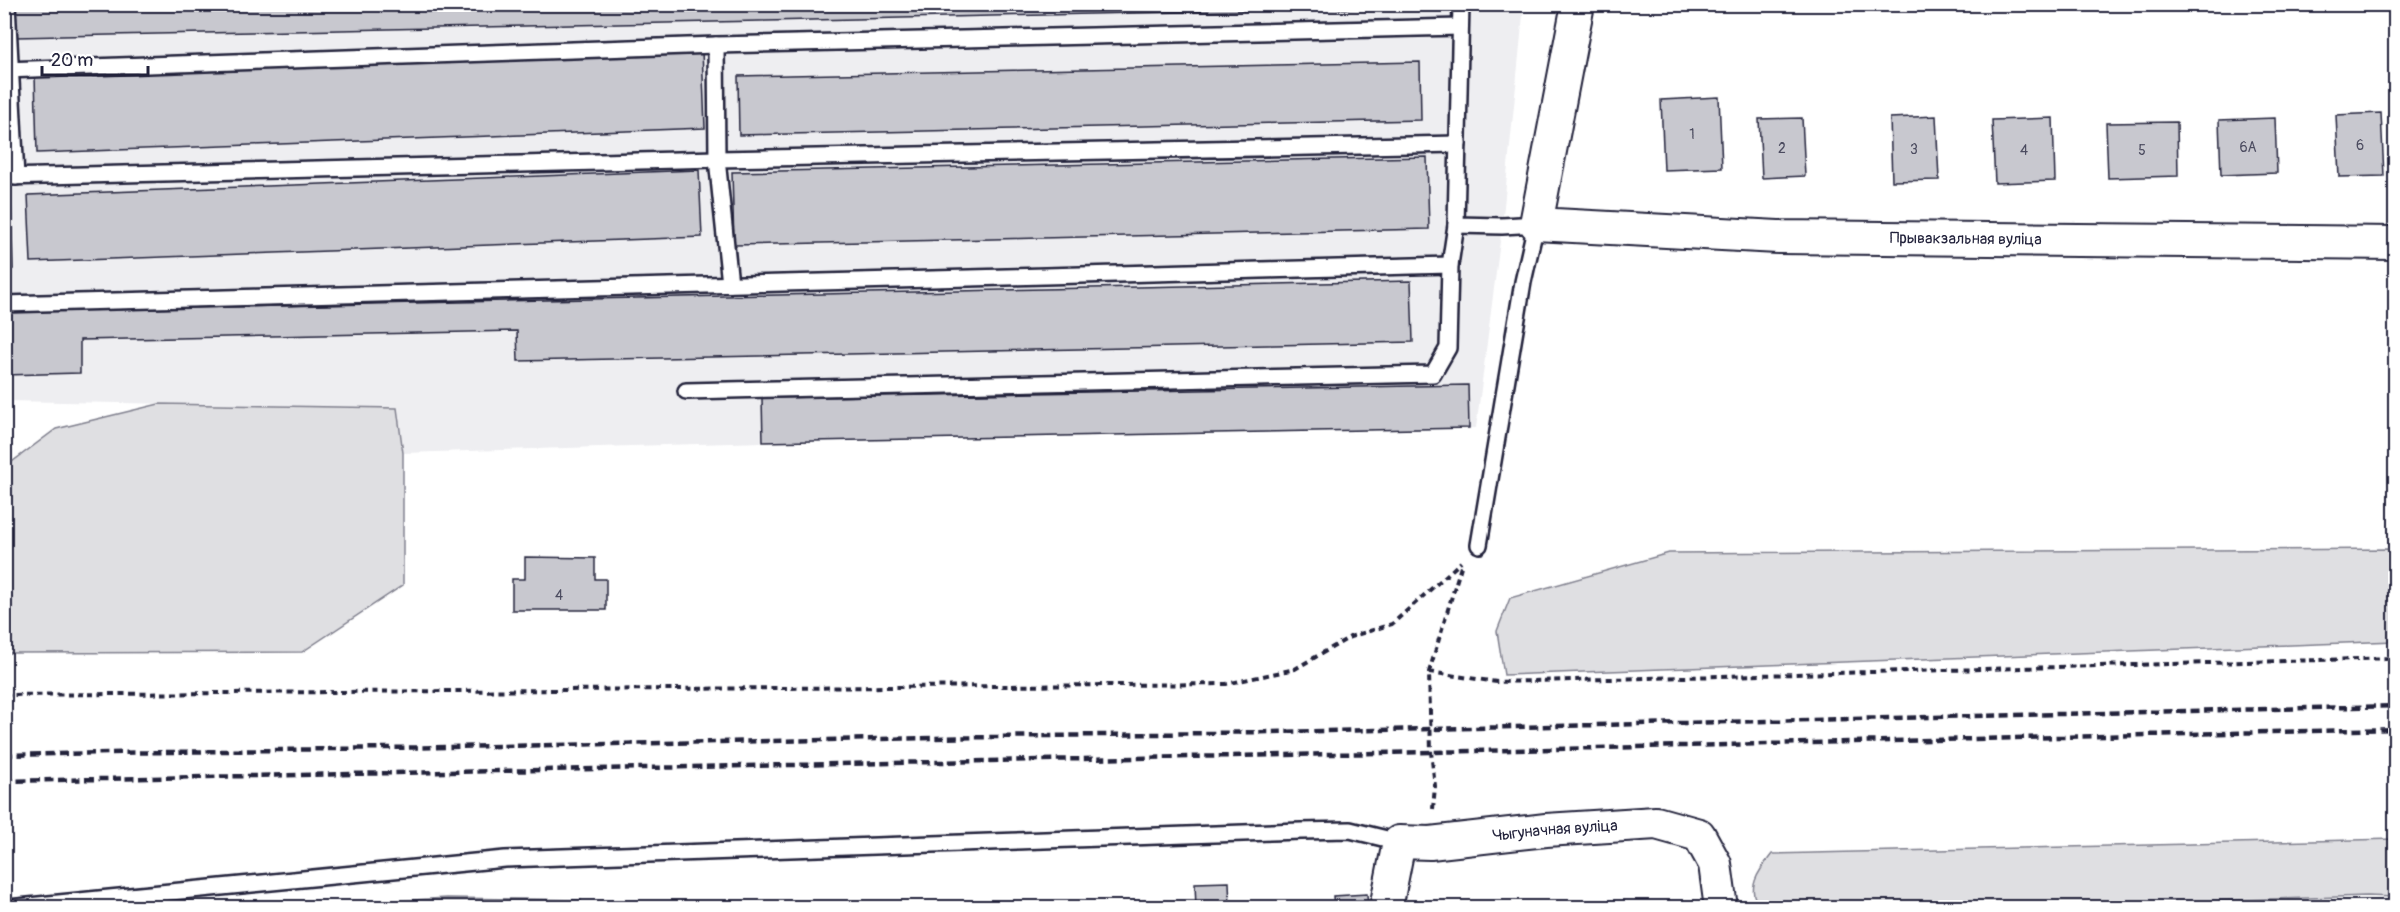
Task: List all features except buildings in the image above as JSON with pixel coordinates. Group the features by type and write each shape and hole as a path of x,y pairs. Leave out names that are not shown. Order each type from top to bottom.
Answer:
{"street":[{"path":"1536,224 1578,4"},
{"name":"Прывакзальная вуліца","path":"1536,224 1778,237 2396,243"},
{"name":"Чыгуначная вуліца","path":"1399,842 1430,843 1546,830 1656,823 1699,835 1715,864 1721,908"},
{"path":"1386,908 1399,842"}],"lane":[{"path":"7,4 10,177 717,159 1458,144"},
{"path":"686,390 1433,374 1449,348 1450,265 1456,225 1461,4"},
{"path":"8,70 717,45 1460,27"},
{"path":"717,45 717,159 730,284"},
{"path":"1456,225 1536,224 1523,282 1479,545"},
{"path":"4,304 1450,265"},
{"path":"8,908 505,859 1350,830 1399,842"}],"path":[{"path":"4,695 1226,684 1295,669 1350,637 1392,624 1463,560 1430,672 1431,752 1435,786 1430,843"},
{"path":"1430,672 1497,682 2396,658"}],"shaded area":[{"path":"5,5 1524,5 1502,226 1476,428 763,442 403,453 397,408 5,401"},
{"path":"159,404 397,408 403,453 403,585 302,652 5,653 5,465 56,429"},
{"path":"2395,549 2395,641 1504,675 1497,631 1510,598 1669,553"},
{"path":"2395,839 2395,897 2366,896 2036,907 1763,908 1757,902 1753,888 1758,873 1772,854"},
{"path":"447,898 581,900 582,907 293,907"}],"railway":[{"path":"4,755 1431,729 2396,706"},
{"path":"4,781 1431,752 2396,729"}]}
